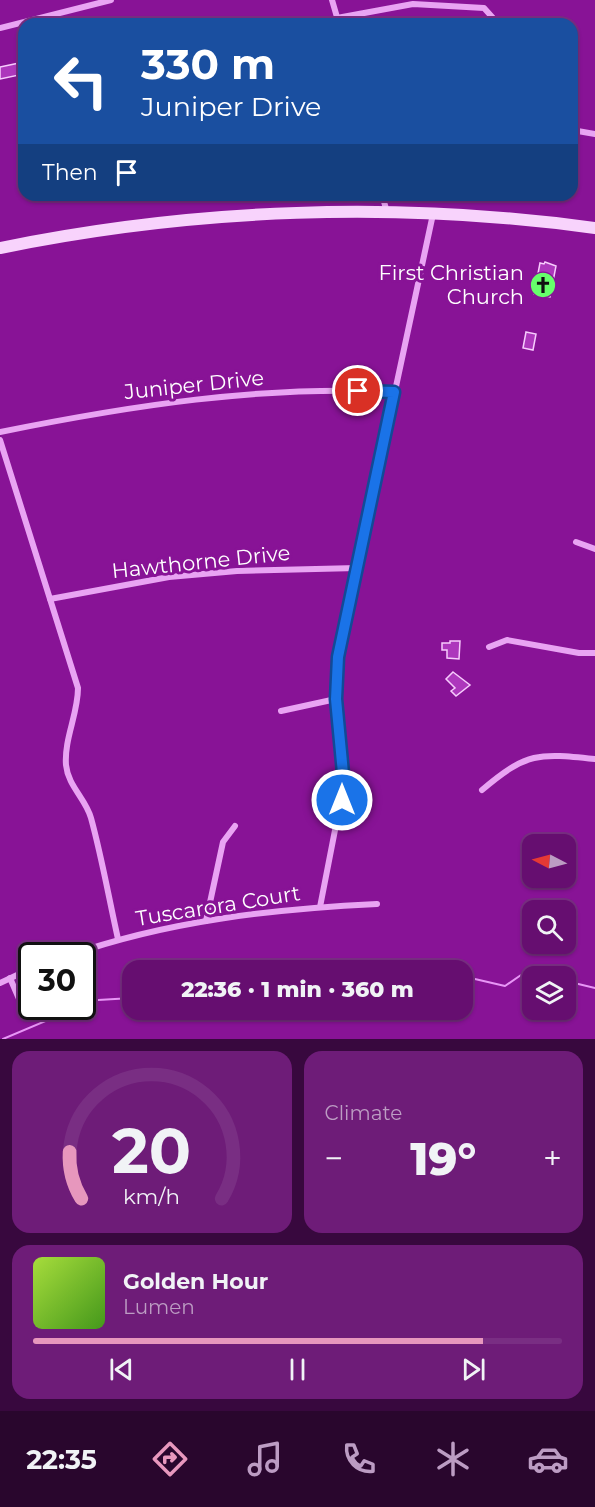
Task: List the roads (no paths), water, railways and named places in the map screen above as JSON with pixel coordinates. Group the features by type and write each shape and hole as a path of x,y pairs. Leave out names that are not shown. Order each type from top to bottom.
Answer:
{"main road":[{"path":"0,248 89,232 211,217 387,212 433,213 595,228"}],"street":[{"path":"40,18 111,0"},
{"path":"332,0 337,18"},
{"path":"351,18 413,4 484,8 489,11 491,18"},
{"path":"0,28 18,23"},
{"path":"578,131 595,134"},
{"path":"384,201 387,212"},
{"path":"320,907 344,784 336,699 338,657 433,213"},
{"name":"Juniper Drive","path":"0,432 107,411 186,400 277,393 394,392"},
{"path":"0,440 78,688 78,706 67,748 66,766 70,782 91,817 118,939"},
{"path":"576,542 595,549"},
{"name":"Hawthorne Drive","path":"50,599 169,577 237,571 357,568"},
{"path":"489,647 507,640 579,653 595,653"},
{"path":"281,711 336,699"},
{"path":"482,790 503,772 534,756 558,755 595,759"},
{"path":"206,921 223,842 235,826"},
{"name":"Tuscarora Court","path":"96,946 118,939 206,921 320,907 377,904"},
{"path":"0,983 18,974"},
{"path":"10,978 18,996"}],"waterway":[{"path":"473,979 505,986 522,975"},
{"path":"576,983 595,988"},
{"path":"96,1001 122,999"},
{"path":"3,1039 48,1020"}],"place":[{"name":"First Christian Church","path":"543,285"}]}
